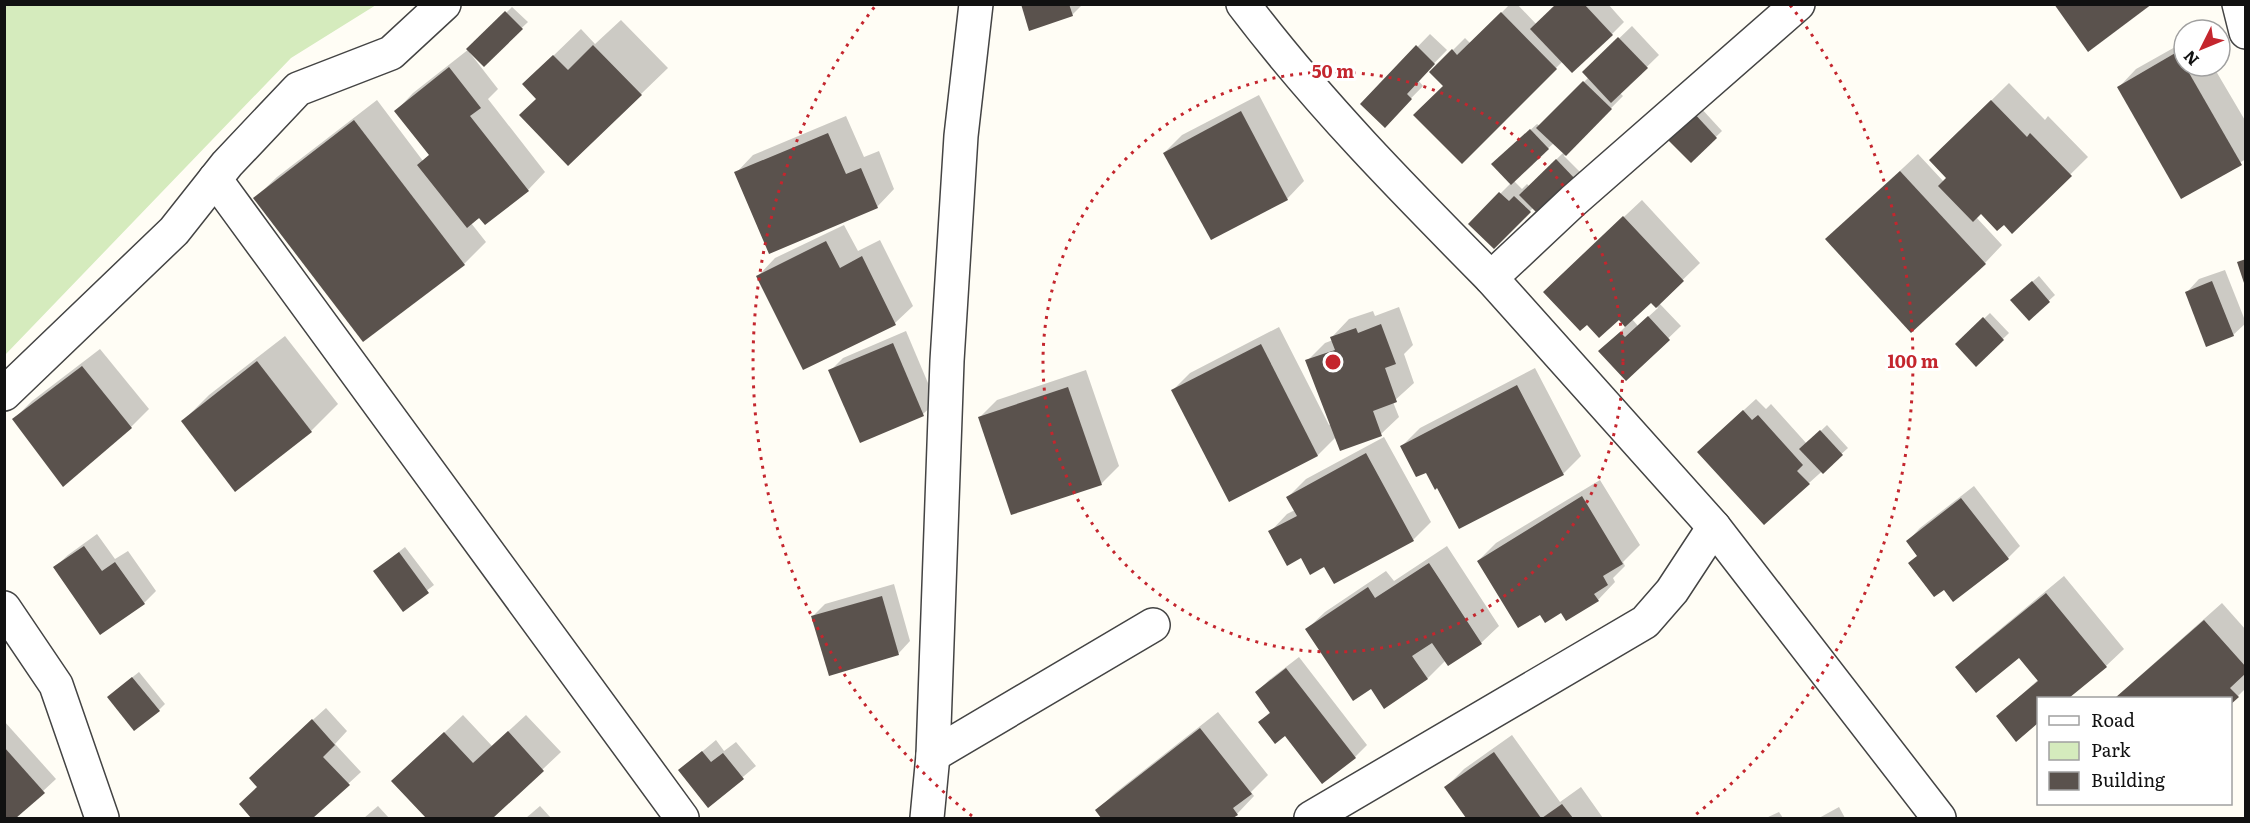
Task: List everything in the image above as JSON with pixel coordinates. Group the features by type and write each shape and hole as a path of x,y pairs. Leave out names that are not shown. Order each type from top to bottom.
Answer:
{"street":[{"path":"4,394 174,231 227,164 298,89 391,53 444,4"},
{"path":"927,819 933,754 947,361 961,136 976,4"},
{"path":"1243,4 1282,56 1354,138 1491,278 1714,527 1939,819"},
{"path":"1491,278 1573,201 1798,4"},
{"path":"2239,4 2246,32"},
{"path":"215,179 682,819"},
{"path":"1311,819 1645,622 1672,591 1714,527"},
{"path":"4,608 56,685 102,819"},
{"path":"933,754 1154,625"}],"green space":[{"path":"5,4 376,5 291,58 5,355"}],"building":[{"path":"1021,4 1069,4 1073,16 1029,31"},
{"path":"1556,4 1584,4 1613,35 1572,73 1530,29"},
{"path":"2054,4 2152,4 2088,52"},
{"path":"505,11 523,29 484,67 466,49"},
{"path":"1501,12 1557,69 1462,164 1413,115 1443,86 1429,72 1452,49 1457,55"},
{"path":"1618,37 1648,68 1611,103 1582,72"},
{"path":"593,45 642,95 568,166 519,115 536,99 522,84 553,55 568,70"},
{"path":"1416,45 1435,64 1407,94 1412,99 1385,128 1360,104"},
{"path":"2172,55 2172,78 2192,78 2242,165 2181,199 2117,87"},
{"path":"449,67 481,108 470,116 529,191 485,225 479,218 467,228 417,165 429,155 394,111"},
{"path":"1583,81 1612,109 1566,156 1536,128"},
{"path":"1991,100 2027,137 2030,133 2072,176 2012,234 2004,225 1997,231 1981,214 1973,222 1938,186 1946,178 1929,160"},
{"path":"1241,111 1288,200 1211,240 1163,153"},
{"path":"1693,112 1717,138 1691,163 1666,138"},
{"path":"354,120 465,265 363,342 253,198"},
{"path":"1530,129 1549,149 1511,185 1491,164"},
{"path":"828,133 846,174 861,168 878,208 769,254 734,172"},
{"path":"1556,159 1577,181 1540,216 1519,195"},
{"path":"1900,171 1986,264 1911,333 1825,239"},
{"path":"1499,192 1509,201 1514,196 1531,212 1494,249 1468,224"},
{"path":"1623,216 1684,281 1656,308 1651,303 1625,327 1619,320 1599,338 1587,325 1580,331 1543,292"},
{"path":"826,241 840,268 862,256 896,325 803,370 756,276"},
{"path":"2246,259 2246,285 2245,286 2237,262"},
{"path":"2032,281 2050,302 2029,321 2010,300"},
{"path":"2212,281 2234,336 2206,347 2185,292"},
{"path":"1648,316 1670,340 1626,381 1598,351 1620,332 1625,337"},
{"path":"1983,317 2004,340 1976,367 1955,344"},
{"path":"1381,324 1396,364 1385,368 1397,402 1373,411 1382,436 1340,451 1305,360 1335,350 1330,337 1356,328 1358,333"},
{"path":"893,343 924,416 860,443 828,370"},
{"path":"1261,344 1318,456 1229,502 1171,390"},
{"path":"257,361 312,432 235,492 181,421"},
{"path":"82,366 132,428 63,487 12,419"},
{"path":"1517,385 1564,475 1459,529 1437,488 1435,490 1426,473 1416,477 1400,446"},
{"path":"1068,387 1102,485 1011,515 978,417"},
{"path":"1743,410 1752,420 1758,415 1803,465 1797,471 1810,484 1764,525 1697,452"},
{"path":"1820,430 1843,455 1823,474 1799,449"},
{"path":"1366,453 1414,541 1334,584 1324,567 1310,575 1301,558 1287,566 1268,531 1297,516 1286,497"},
{"path":"1582,496 1623,564 1603,576 1608,585 1594,594 1599,601 1566,621 1561,613 1545,623 1540,615 1518,628 1477,561"},
{"path":"1961,498 2009,559 1953,602 1944,590 1934,597 1908,563 1917,556 1906,541"},
{"path":"84,546 102,571 115,562 145,604 100,635 53,567"},
{"path":"399,552 429,593 403,612 373,571"},
{"path":"1429,563 1482,644 1448,666 1432,643 1412,656 1428,679 1384,709 1371,689 1353,701 1305,629 1368,587 1375,598"},
{"path":"2046,593 2107,667 2070,697 2037,697 2037,724 2016,742 1996,716 2038,681 2019,658 1976,693 1955,667"},
{"path":"882,596 899,655 829,676 811,616"},
{"path":"2204,620 2246,667 2246,673 2230,688 2239,697 2232,703 2232,697 2116,697"},
{"path":"1286,668 1356,758 1322,784 1285,736 1275,744 1258,722 1270,713 1255,692"},
{"path":"132,677 160,711 134,731 107,697"},
{"path":"312,719 335,745 323,757 350,785 313,818 251,818 239,804 257,787 249,778"},
{"path":"1200,728 1252,794 1233,808 1238,815 1233,818 1101,818 1095,810"},
{"path":"508,731 544,771 493,818 426,818 391,781 444,732 473,763"},
{"path":"4,747 45,793 16,818 4,818"},
{"path":"702,751 711,762 723,753 744,779 708,808 678,770"},
{"path":"1494,752 1541,818 1466,818 1444,787"},
{"path":"1562,804 1573,818 1542,818"}]}
